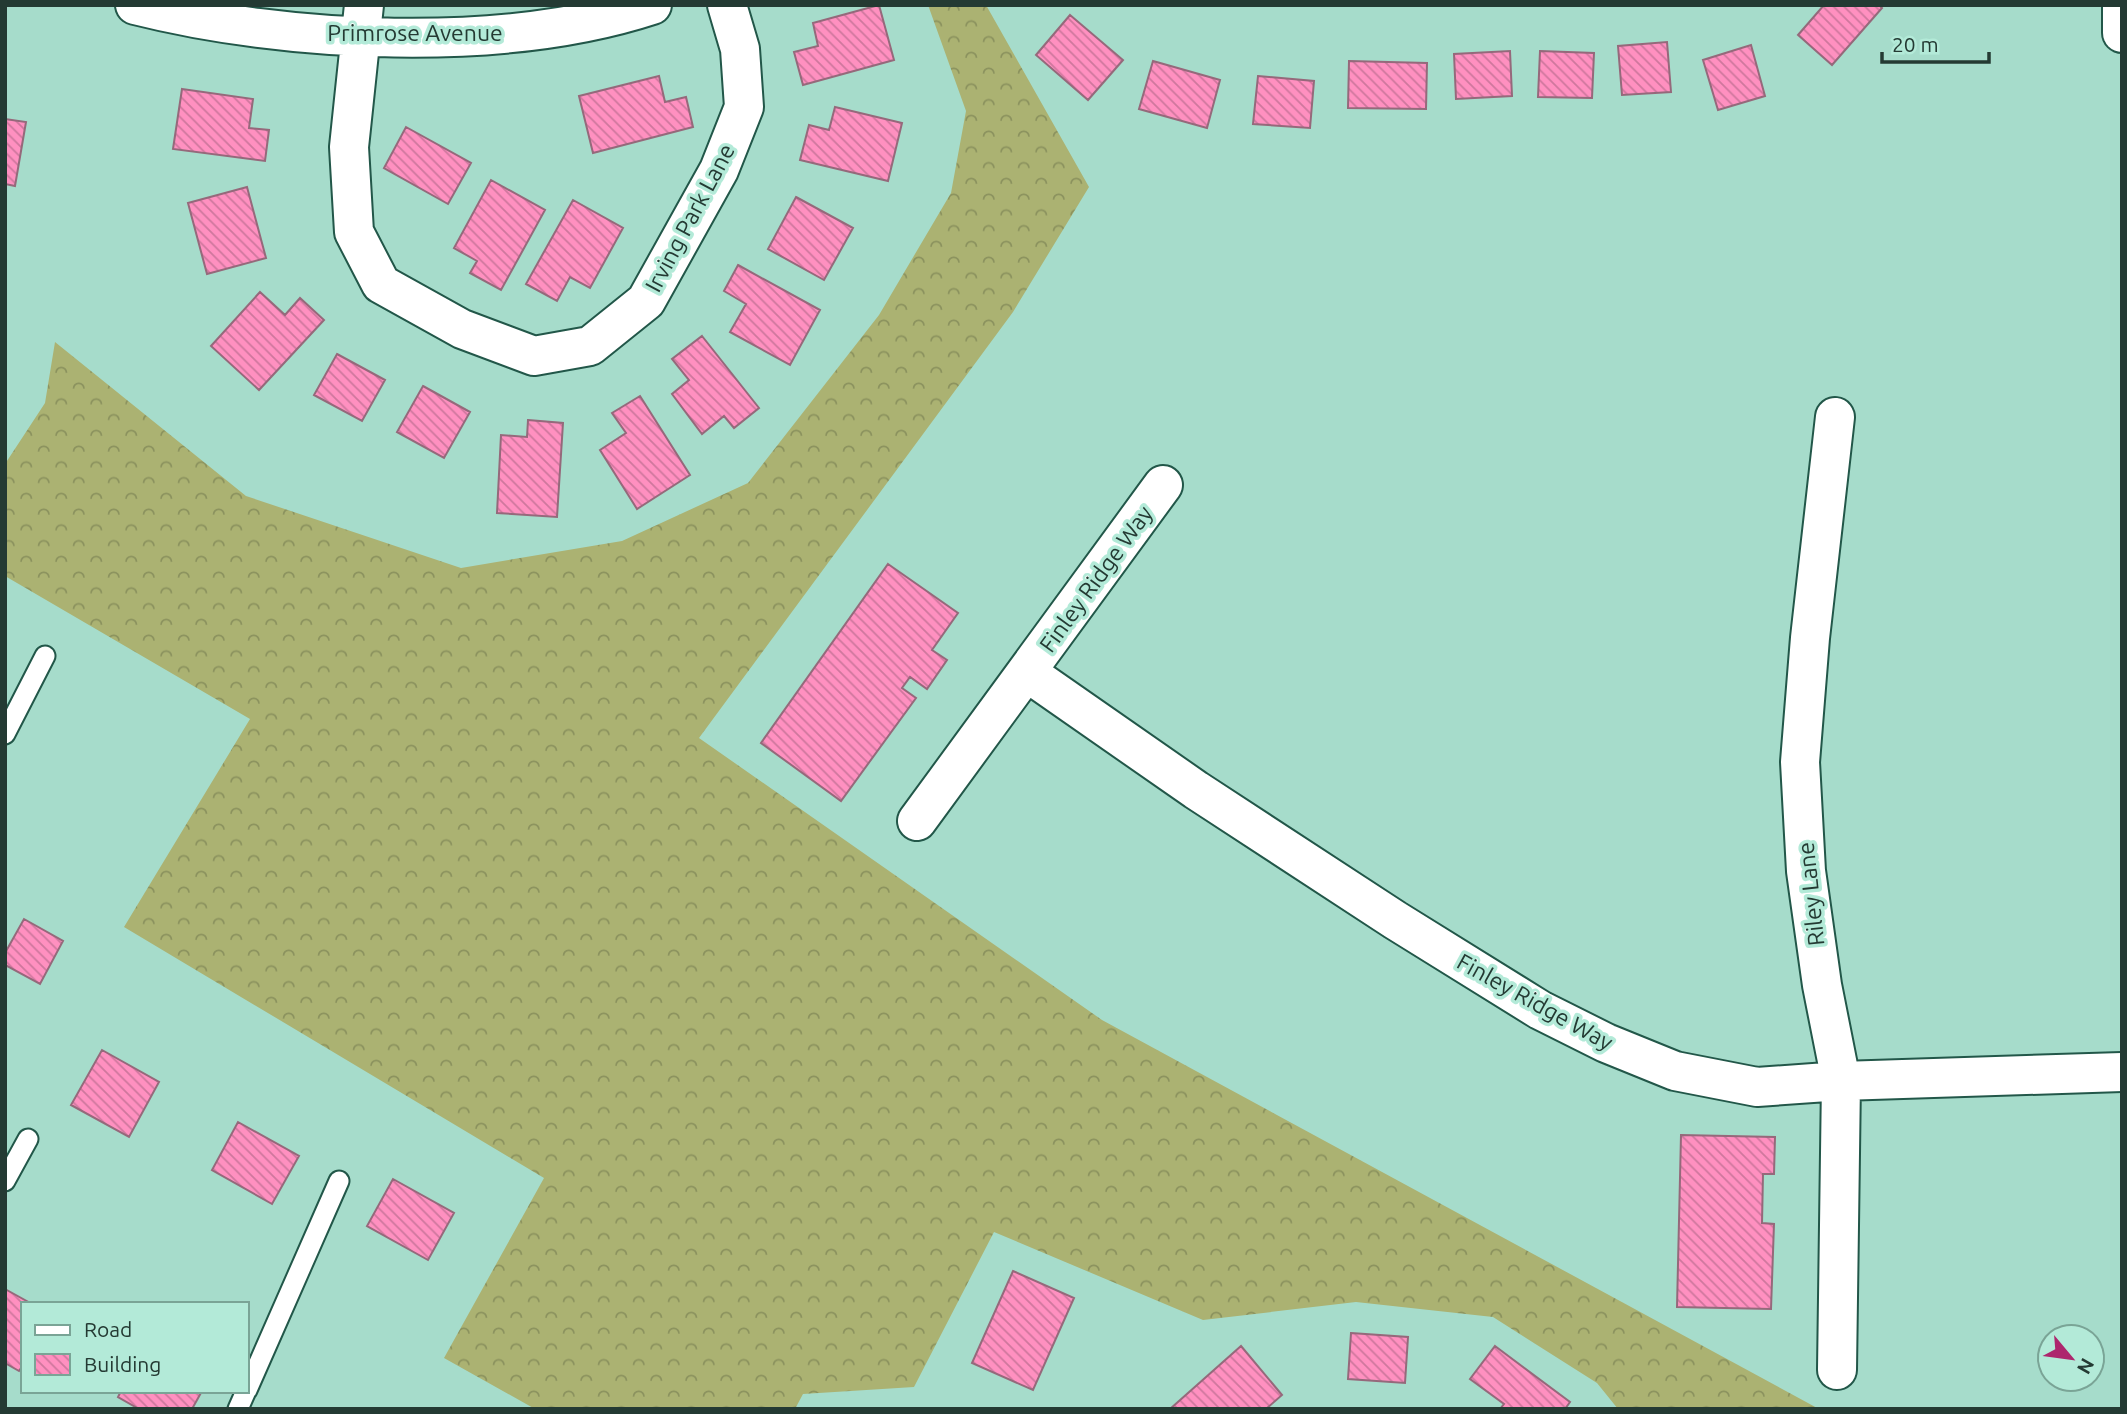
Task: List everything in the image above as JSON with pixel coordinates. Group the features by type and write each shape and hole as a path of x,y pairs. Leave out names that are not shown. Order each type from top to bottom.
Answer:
{"street":[{"name":"Primrose Avenue","path":"135,5 188,19 361,21 520,34 626,14 652,5"},
{"name":"Irving Park Lane","path":"361,21 349,147 354,232 381,284 462,329 534,356 590,346 646,302 719,170 744,107 740,49 727,5"},
{"path":"2122,5 2122,33"},
{"name":"Riley Lane","path":"1835,417 1810,638 1800,762 1806,871 1822,985 1841,1081 1837,1370"},
{"name":"Finley Ridge Way","path":"917,821 1028,673 1163,485"},
{"name":"Finley Ridge Way","path":"1028,673 1196,790 1395,920 1540,1010 1606,1043 1675,1071 1757,1087 1841,1081 2122,1072"}],"lane":[{"path":"5,734 45,656"},
{"path":"5,1181 28,1139"},
{"path":"248,1386 339,1181"}],"green space":[{"path":"928,5 986,5 1089,187 1013,312 699,738 1102,1020 1819,1409 1618,1409 1597,1383 1493,1317 1356,1302 1203,1320 994,1232 914,1387 803,1394 795,1409 535,1409 444,1358 544,1178 124,927 250,719 5,576 5,464 45,403 55,342 246,496 461,568 622,541 748,483 879,315 951,193 966,111"}],"building":[{"path":"879,5 894,60 803,85 794,52 818,46 813,23"},
{"path":"1824,5 1879,5 1882,8 1832,65 1798,35"},
{"path":"1070,15 1123,60 1088,100 1036,55"},
{"path":"1667,42 1671,92 1622,95 1618,46"},
{"path":"1751,45 1765,96 1718,110 1703,60"},
{"path":"1510,51 1512,96 1456,99 1454,54"},
{"path":"1540,51 1594,53 1592,98 1538,97"},
{"path":"1153,61 1220,80 1207,128 1139,109"},
{"path":"1349,61 1427,63 1426,109 1348,108"},
{"path":"659,76 665,102 686,97 693,127 593,153 579,96"},
{"path":"1258,76 1314,81 1310,128 1253,124"},
{"path":"182,89 253,99 249,128 269,130 265,161 173,149"},
{"path":"835,107 902,123 888,181 800,160 809,125 829,130"},
{"path":"5,119 26,122 15,186 5,184"},
{"path":"406,127 471,163 448,204 384,168"},
{"path":"491,180 545,210 501,290 470,273 477,261 454,248"},
{"path":"247,187 266,258 207,274 188,203"},
{"path":"796,197 853,228 824,280 768,249"},
{"path":"573,200 623,228 590,288 570,277 557,301 526,284"},
{"path":"738,265 820,310 790,365 730,332 746,304 724,291"},
{"path":"260,292 285,315 300,298 324,320 259,390 211,346"},
{"path":"702,336 759,408 734,428 724,416 702,434 672,394 689,380 672,359"},
{"path":"337,354 385,380 362,421 314,395"},
{"path":"423,386 470,412 444,458 397,432"},
{"path":"640,396 690,475 637,509 600,450 626,433 612,413"},
{"path":"528,420 563,423 557,517 497,513 501,435 527,437"},
{"path":"888,564 958,613 932,650 947,660 927,689 910,677 902,688 916,698 841,801 761,743"},
{"path":"24,919 63,941 40,984 5,965 5,953"},
{"path":"102,1050 159,1082 129,1137 71,1105"},
{"path":"238,1122 299,1156 272,1204 212,1170"},
{"path":"1681,1135 1775,1137 1774,1174 1763,1174 1762,1223 1774,1224 1771,1309 1677,1307"},
{"path":"393,1179 454,1213 428,1260 367,1226"},
{"path":"1013,1271 1074,1298 1033,1390 972,1363"},
{"path":"5,1289 28,1302 21,1302 21,1368 19,1371 5,1363"},
{"path":"1351,1333 1408,1337 1405,1383 1348,1379"},
{"path":"1241,1346 1282,1395 1266,1409 1170,1409"},
{"path":"1495,1346 1570,1402 1565,1409 1500,1409 1504,1404 1470,1379"},
{"path":"120,1393 201,1393 192,1409 139,1409 118,1397"}]}
